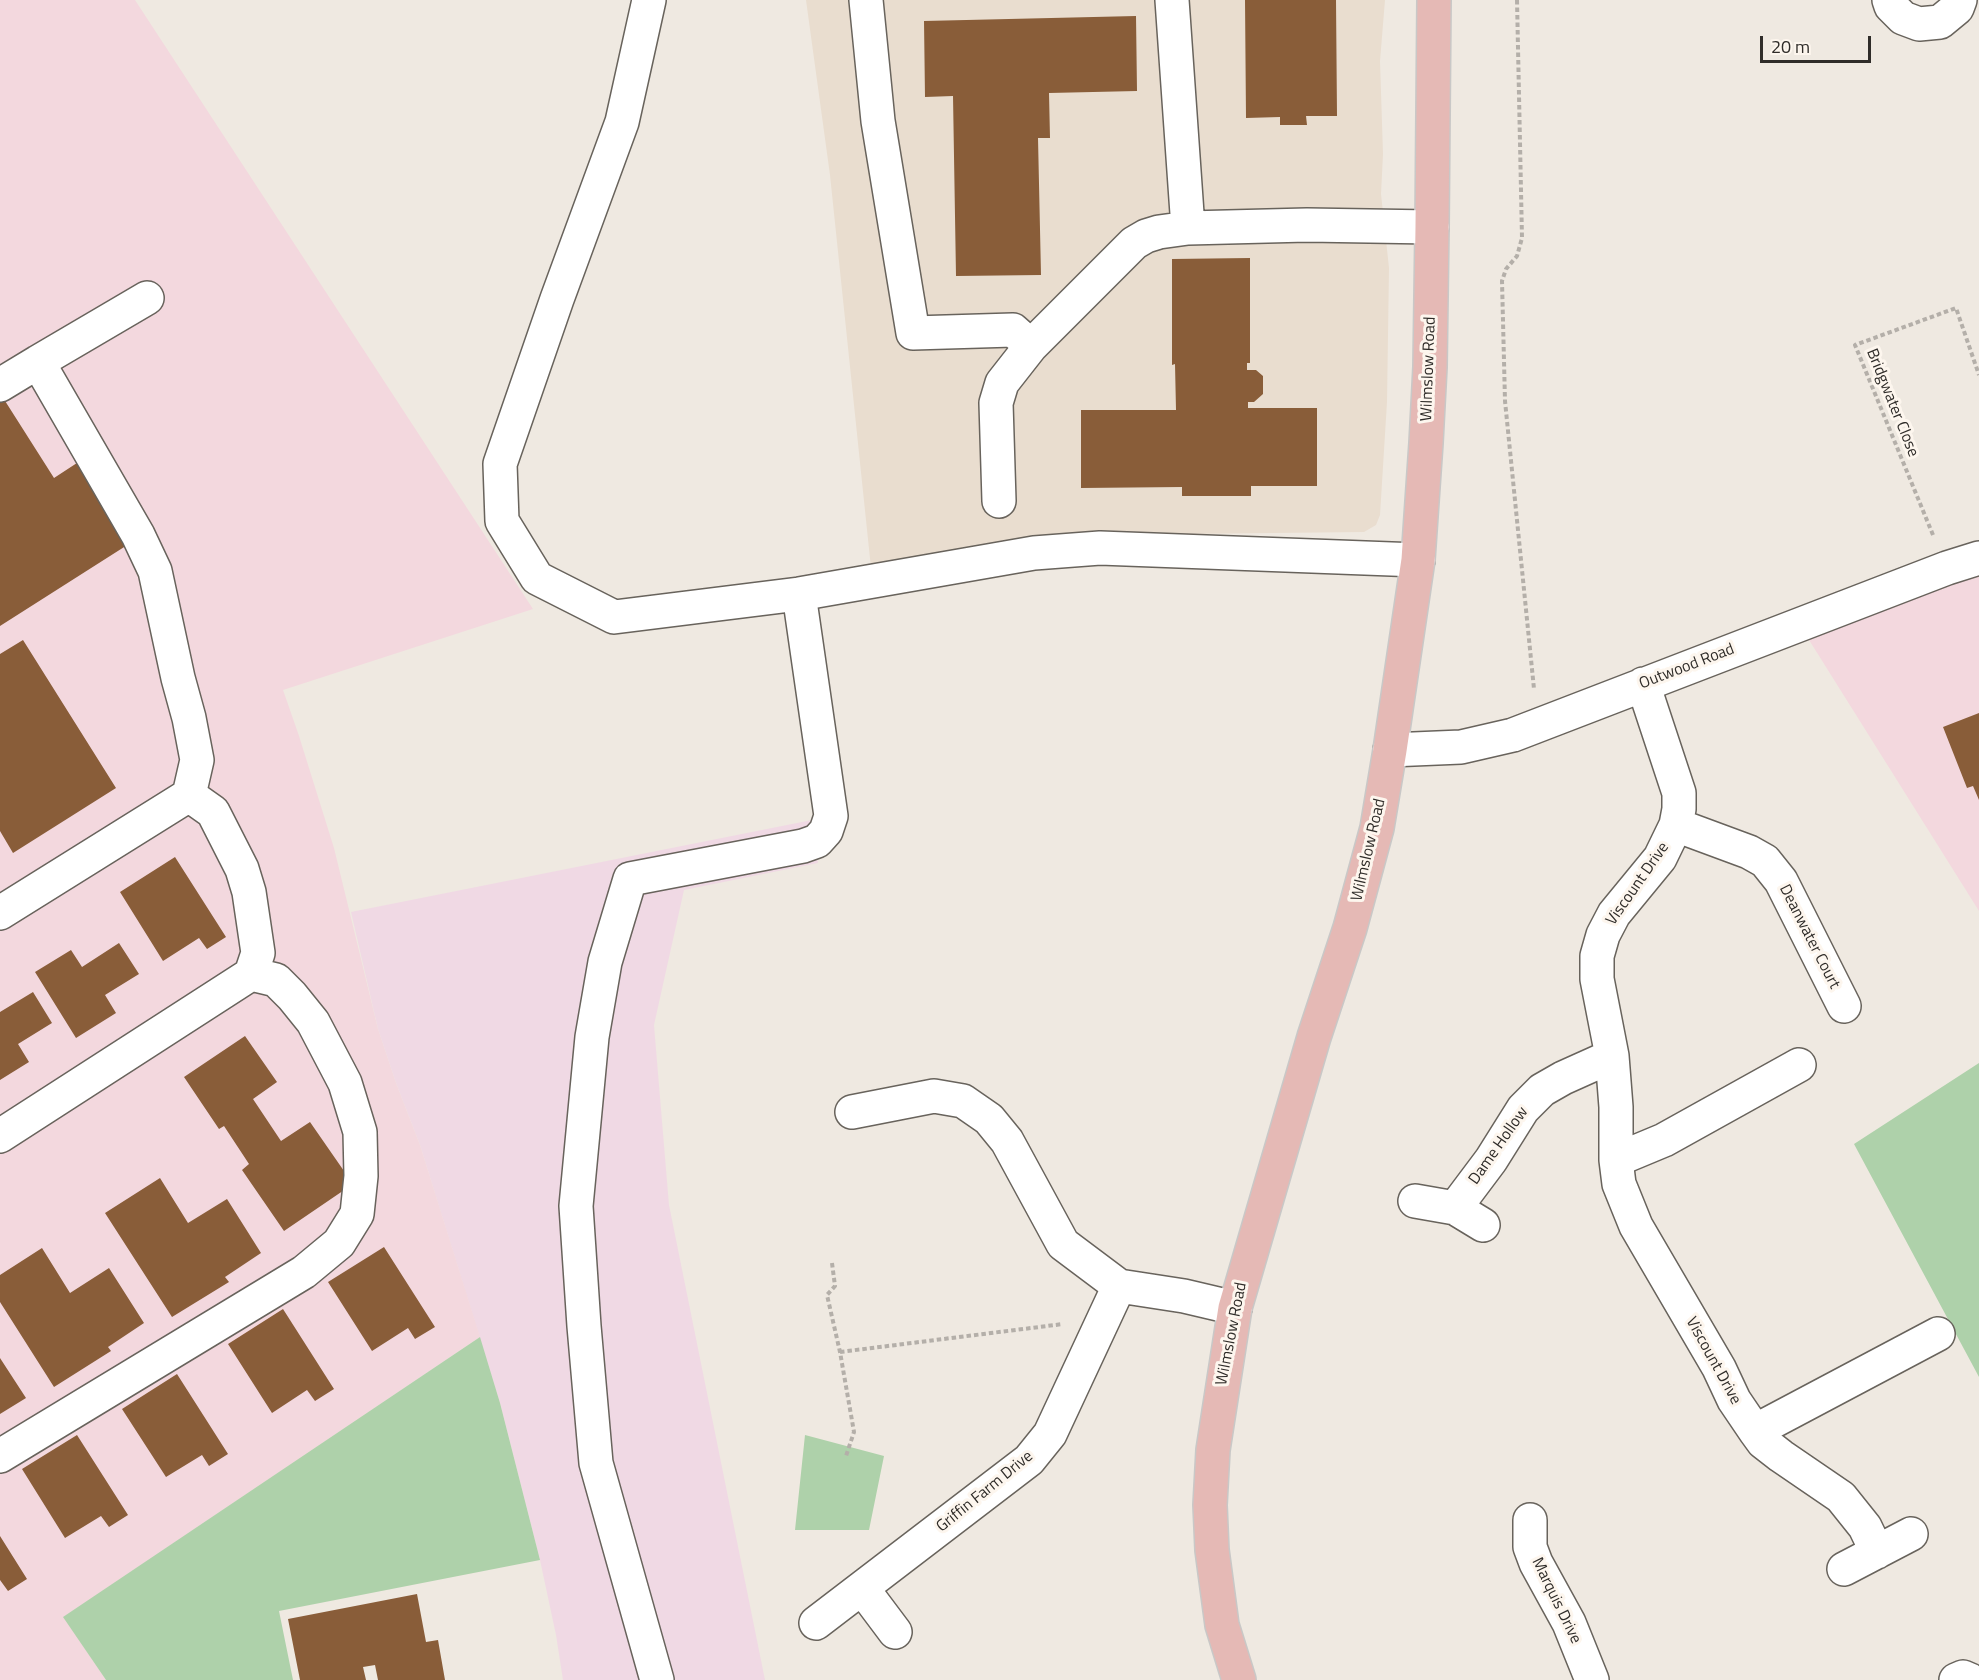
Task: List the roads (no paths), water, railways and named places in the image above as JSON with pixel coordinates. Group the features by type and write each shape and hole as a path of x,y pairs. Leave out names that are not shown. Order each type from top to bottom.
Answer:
{"main road":[{"name":"Wilmslow Road","path":"1239,1680 1220,1616 1212,1550 1210,1505 1216,1431 1234,1308 1314,1037 1350,928 1377,828 1390,750 1418,560 1430,367 1434,0"}],"street":[{"path":"649,0 622,122 500,464 502,520 537,578 614,617 799,594 1034,553 1100,548 1418,560"},
{"path":"866,0 878,121 913,333 1013,330 1031,346"},
{"path":"1172,0 1188,228"},
{"path":"1889,0 1891,6 1903,18 1919,24 1940,22 1957,8 1960,0"},
{"path":"999,501 996,403 1002,383 1031,346 1134,243 1159,232 1188,228 1307,225 1432,227"},
{"path":"0,385 147,298"},
{"path":"0,913 189,795 197,760 155,571 138,535 38,362"},
{"name":"Outwood Road","path":"1390,750 1474,745 1513,735 1947,568 1979,558"},
{"path":"657,1680 596,1463 576,1206 592,1037 605,962 630,879 803,846 818,841 826,831 831,816 799,594"},
{"name":"Viscount Drive","path":"1643,684 1679,793 1676,825 1660,858 1614,914 1603,935 1597,956 1597,979 1612,1056 1619,1184 1636,1226 1719,1368 1734,1400 1755,1431 1763,1442 1781,1456 1841,1497 1865,1527 1877,1552"},
{"path":"0,1136 251,974 258,953 249,892 242,869 213,812 189,795"},
{"name":"Deanwater Court","path":"1676,825 1749,852 1765,861 1781,881 1844,1006"},
{"path":"0,1456 304,1272 339,1244 357,1214 362,1176 360,1132 345,1083 313,1022 292,996 276,980 251,974"},
{"name":"Dame Hollow","path":"1455,1208 1491,1160 1523,1109 1536,1096 1563,1078 1612,1056"},
{"path":"1616,1160 1664,1140 1799,1065"},
{"path":"852,1112 934,1096 963,1101 990,1119 1007,1141 1063,1244 1119,1286 1184,1296 1234,1308"},
{"path":"1415,1201 1455,1208 1483,1225"},
{"name":"Griffin Farm Drive","path":"816,1623 1029,1460 1050,1434 1119,1286"},
{"path":"1755,1431 1938,1334"},
{"name":"Marquis Drive","path":"1530,1520 1530,1547 1536,1563 1569,1623 1592,1680"},
{"path":"1844,1569 1911,1534"},
{"path":"862,1588 895,1632"},
{"path":"1956,1680 1963,1677 1970,1680"}]}
